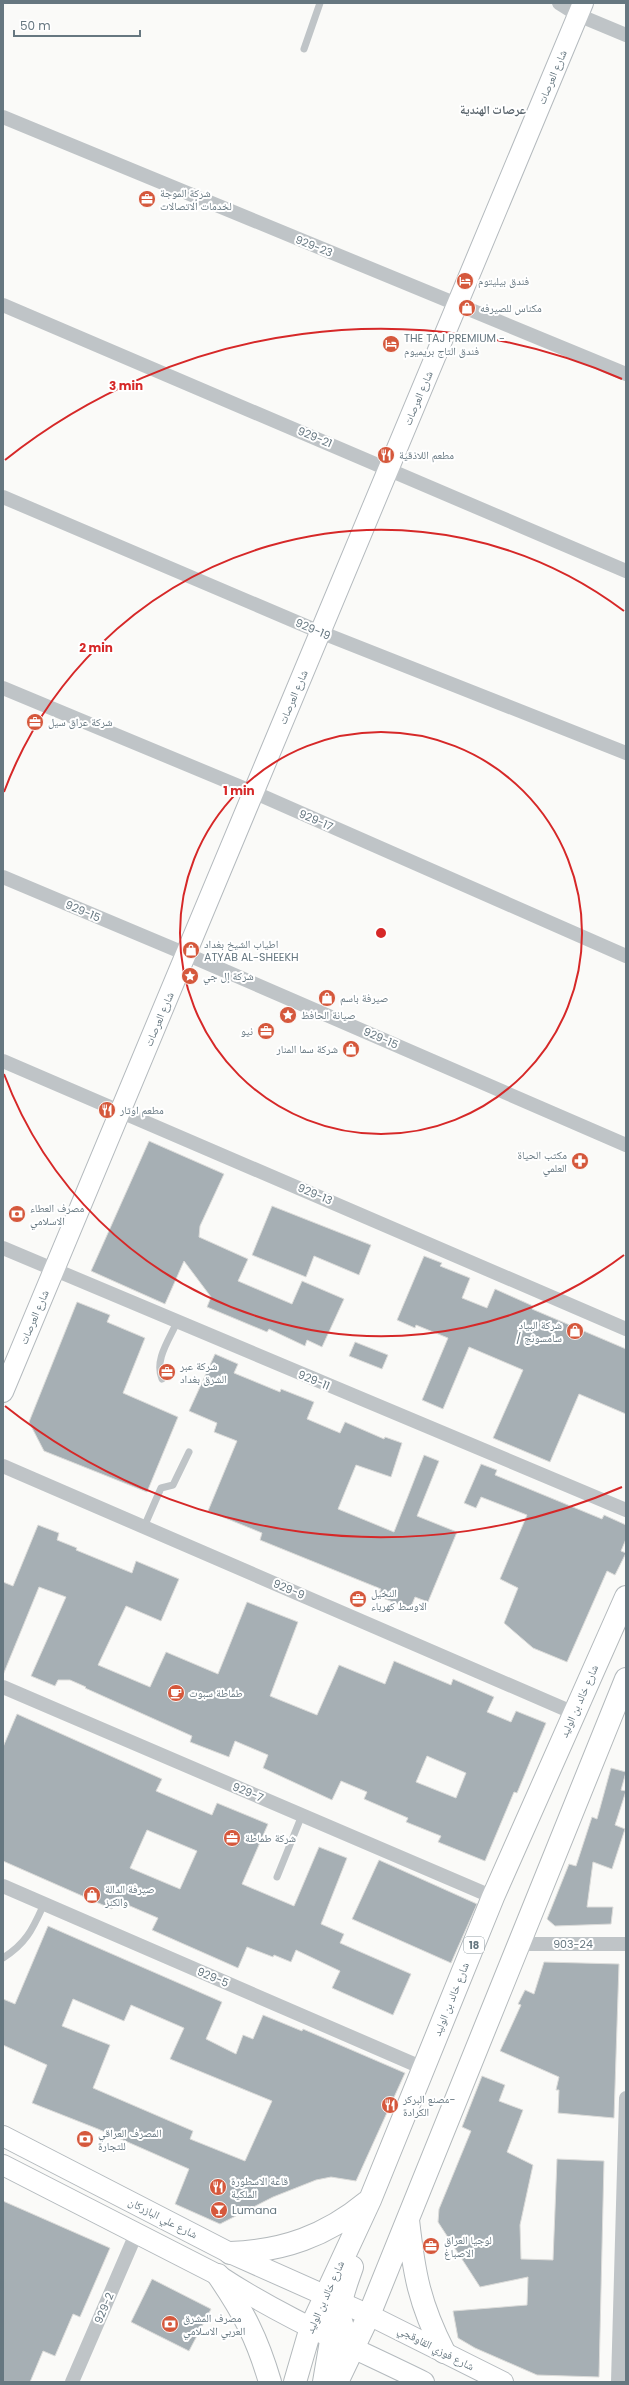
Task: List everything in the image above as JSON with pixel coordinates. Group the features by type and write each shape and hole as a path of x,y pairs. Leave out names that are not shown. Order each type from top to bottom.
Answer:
{"main road":[{"name":"شارع خالد بن الوليد","path":"294,2382 311,2327 333,2298 359,2245 370,2200 493,1897 626,1597"},
{"path":"337,2382 369,2315 626,1679"},
{"path":"230,2252 255,2252 305,2240 334,2226 370,2200"},
{"path":"408,2217 414,2274 421,2300 444,2352"},
{"path":"218,2275 244,2314 262,2353 270,2382"},
{"path":"324,2382 333,2298"},
{"path":"333,2298 344,2334 354,2347"}],"street":[{"path":"559,3 580,9 626,35"},
{"name":"شارع العرصات","path":"3,1392 580,9"},
{"name":"929-23","path":"3,117 626,374"},
{"name":"929-21","path":"3,305 626,571"},
{"name":"929-19","path":"3,497 320,632 626,754"},
{"name":"929-17","path":"3,688 253,792 626,956"},
{"name":"929-15","path":"3,877 186,954 626,1145"},
{"name":"929-13","path":"3,1061 121,1110 626,1329"},
{"name":"929-11","path":"3,1248 626,1510"},
{"name":"929-9","path":"3,1466 574,1713"},
{"name":"929-7","path":"3,1686 493,1897"},
{"name":"929-5","path":"3,1886 423,2068"},
{"name":"903-24","path":"520,1944 626,1944"},
{"path":"618,2382 623,2321 626,2098"},
{"name":"شارع علي البازركان","path":"3,2136 230,2252 333,2298"},
{"path":"3,2164 218,2275 247,2294 424,2382"},
{"name":"929-2","path":"72,2382 136,2234"},
{"name":"شارع فوزي القاوقجي","path":"333,2298 503,2382"}],"lane":[{"path":"304,49 320,3"},
{"path":"162,1379 158,1369 161,1357 177,1322"},
{"path":"144,1527 162,1488 173,1485 190,1452"},
{"path":"277,1877 302,1815"},
{"path":"3,1958 18,1949 31,1933 44,1904"}],"building":[{"path":"149,1141 224,1174 200,1226 199,1237 248,1259 238,1281 292,1304 302,1281 344,1299 322,1347 307,1340 305,1346 269,1329 267,1332 207,1307 211,1297 184,1261 165,1304 91,1271"},
{"path":"272,1206 371,1245 359,1275 314,1256 306,1277 252,1255"},
{"path":"424,1256 442,1263 440,1266 470,1278 462,1298 487,1308 495,1289 533,1306 532,1309 626,1349 626,1414 579,1394 550,1462 493,1438 523,1370 469,1347 443,1409 422,1400 448,1338 416,1325 415,1328 397,1320"},
{"path":"77,1302 110,1315 107,1322 145,1338 123,1393 178,1417 147,1492 44,1451 29,1422"},
{"path":"355,1342 388,1355 382,1369 349,1356"},
{"path":"215,1354 238,1364 234,1373 280,1392 281,1389 314,1402 307,1419 340,1433 345,1422 384,1439 385,1437 402,1443 391,1477 356,1465 338,1509 394,1532 424,1455 439,1461 417,1516 457,1532 428,1602 415,1597 410,1609 378,1596 381,1589 260,1540 262,1533 208,1511 237,1441 214,1432 217,1423 189,1411"},
{"path":"481,1464 497,1470 495,1475 602,1519 604,1515 626,1525 626,1539 621,1551 626,1553 615,1575 607,1571 567,1662 533,1648 504,1623 518,1588 500,1579 527,1515 481,1497 476,1508 464,1503"},
{"path":"38,1525 59,1533 57,1540 77,1548 76,1550 132,1573 136,1561 179,1579 161,1621 126,1606 98,1665 150,1687 166,1652 218,1674 247,1602 298,1622 270,1696 317,1715 339,1665 385,1684 394,1661 451,1685 453,1679 494,1697 487,1712 511,1722 516,1711 546,1723 517,1793 514,1792 485,1861 438,1842 441,1836 406,1822 408,1818 364,1799 367,1792 341,1781 332,1800 263,1768 268,1755 235,1741 229,1757 190,1742 192,1736 70,1680 58,1680 55,1686 31,1676 66,1597 39,1587 3,1675 3,1582 13,1586","holes":["427,1756 466,1773 456,1798 416,1782"]},
{"path":"17,1714 162,1779 156,1791 212,1815 217,1803 268,1824 242,1884 294,1906 319,1847 347,1858 321,1924 344,1934 340,1943 411,1974 393,2015 332,1988 340,1971 296,1950 291,1962 247,1947 238,1968 152,1930 158,1918 116,1900 112,1909 3,1861 3,1747","holes":["147,1830 197,1851 180,1889 130,1868"]},
{"path":"611,1768 626,1772 621,1790 626,1791 615,1825 625,1829 612,1869 593,1862 587,1907 613,1907 611,1924 555,1926 547,1919 569,1864 576,1866 592,1817 597,1819"},
{"path":"379,1860 477,1904 451,1963 352,1919"},
{"path":"48,1926 222,2002 206,2039 236,2054 243,2035 253,2039 263,2015 302,2031 303,2029 405,2073 356,2181 331,2177 316,2180 273,2197 220,2224 175,2204 189,2169 98,2129 32,2103 47,2065 3,2045 3,1999 15,2004","holes":["73,1999 124,2021 131,2005 184,2028 170,2059 272,2101 245,2161 190,2139 193,2131 93,2088 110,2045 62,2026"]},
{"path":"544,1962 619,1964 614,2118 558,2113 559,2090 556,2090 559,2077 500,2051 521,2005 518,2004 525,1990 534,1994"},
{"path":"482,2076 505,2085 499,2101 523,2110 507,2152 533,2165 520,2225 521,2259 553,2260 557,2159 604,2161 599,2377 537,2375 475,2348 458,2338 453,2311 527,2305 528,2277 480,2287 438,2222 439,2209 471,2131 462,2127"},
{"path":"3,2201 110,2248 80,2317 73,2314 55,2356 43,2351 30,2382 3,2382"},
{"path":"152,2279 211,2309 189,2351 131,2322"}],"place":[{"name":"شركة الموجة لخدمات ألاتصالات","path":"147,199"},
{"name":"فندق بيليتوم","path":"465,281"},
{"name":"مكناس للصيرفه","path":"467,308"},
{"name":"THE TAJ PREMIUM - فندق التاج بريميوم","path":"391,344"},
{"name":"مطعم اللاذقية","path":"386,455"},
{"name":"شركة عراق سيل","path":"35,722"},
{"name":"اطياب الشيخ بغداد ATYAB AL-SHEEKH","path":"191,950"},
{"name":"شركة إل جي","path":"190,976"},
{"name":"صيرفة باسم","path":"327,998"},
{"name":"صيانة الحافظ","path":"288,1015"},
{"name":"نيو","path":"266,1031"},
{"name":"شركة سما المنار","path":"351,1049"},
{"name":"مطعم اوتار","path":"107,1110"},
{"name":"مكتب الحياة العلمي","path":"580,1161"},
{"name":"مصرف العطاء الاسلامي","path":"17,1214"},
{"name":"شركة البياد / سامسونج","path":"575,1331"},
{"name":"شركة عبر الشرق بغداد","path":"167,1372"},
{"name":"النخيل الاوسط كهرباء","path":"358,1599"},
{"name":"طماطة سبوت","path":"176,1693"},
{"name":"شركة طماطة","path":"232,1838"},
{"name":"صيرفة الدالة والكنز","path":"92,1895"},
{"name":"مصنع البركر- الكرادة","path":"390,2105"},
{"name":"المصرف العراقي للتجارة","path":"85,2139"},
{"name":"قاعة الاسطورة الملكية","path":"218,2187"},
{"name":"Lumana","path":"219,2210"},
{"name":"لوجيا العراق الاصباغ","path":"431,2246"},
{"name":"مصرف المشرق العربي الاسلامي","path":"170,2324"}],"district":[{"name":"عرصات الهندية","path":"493,109"}]}
